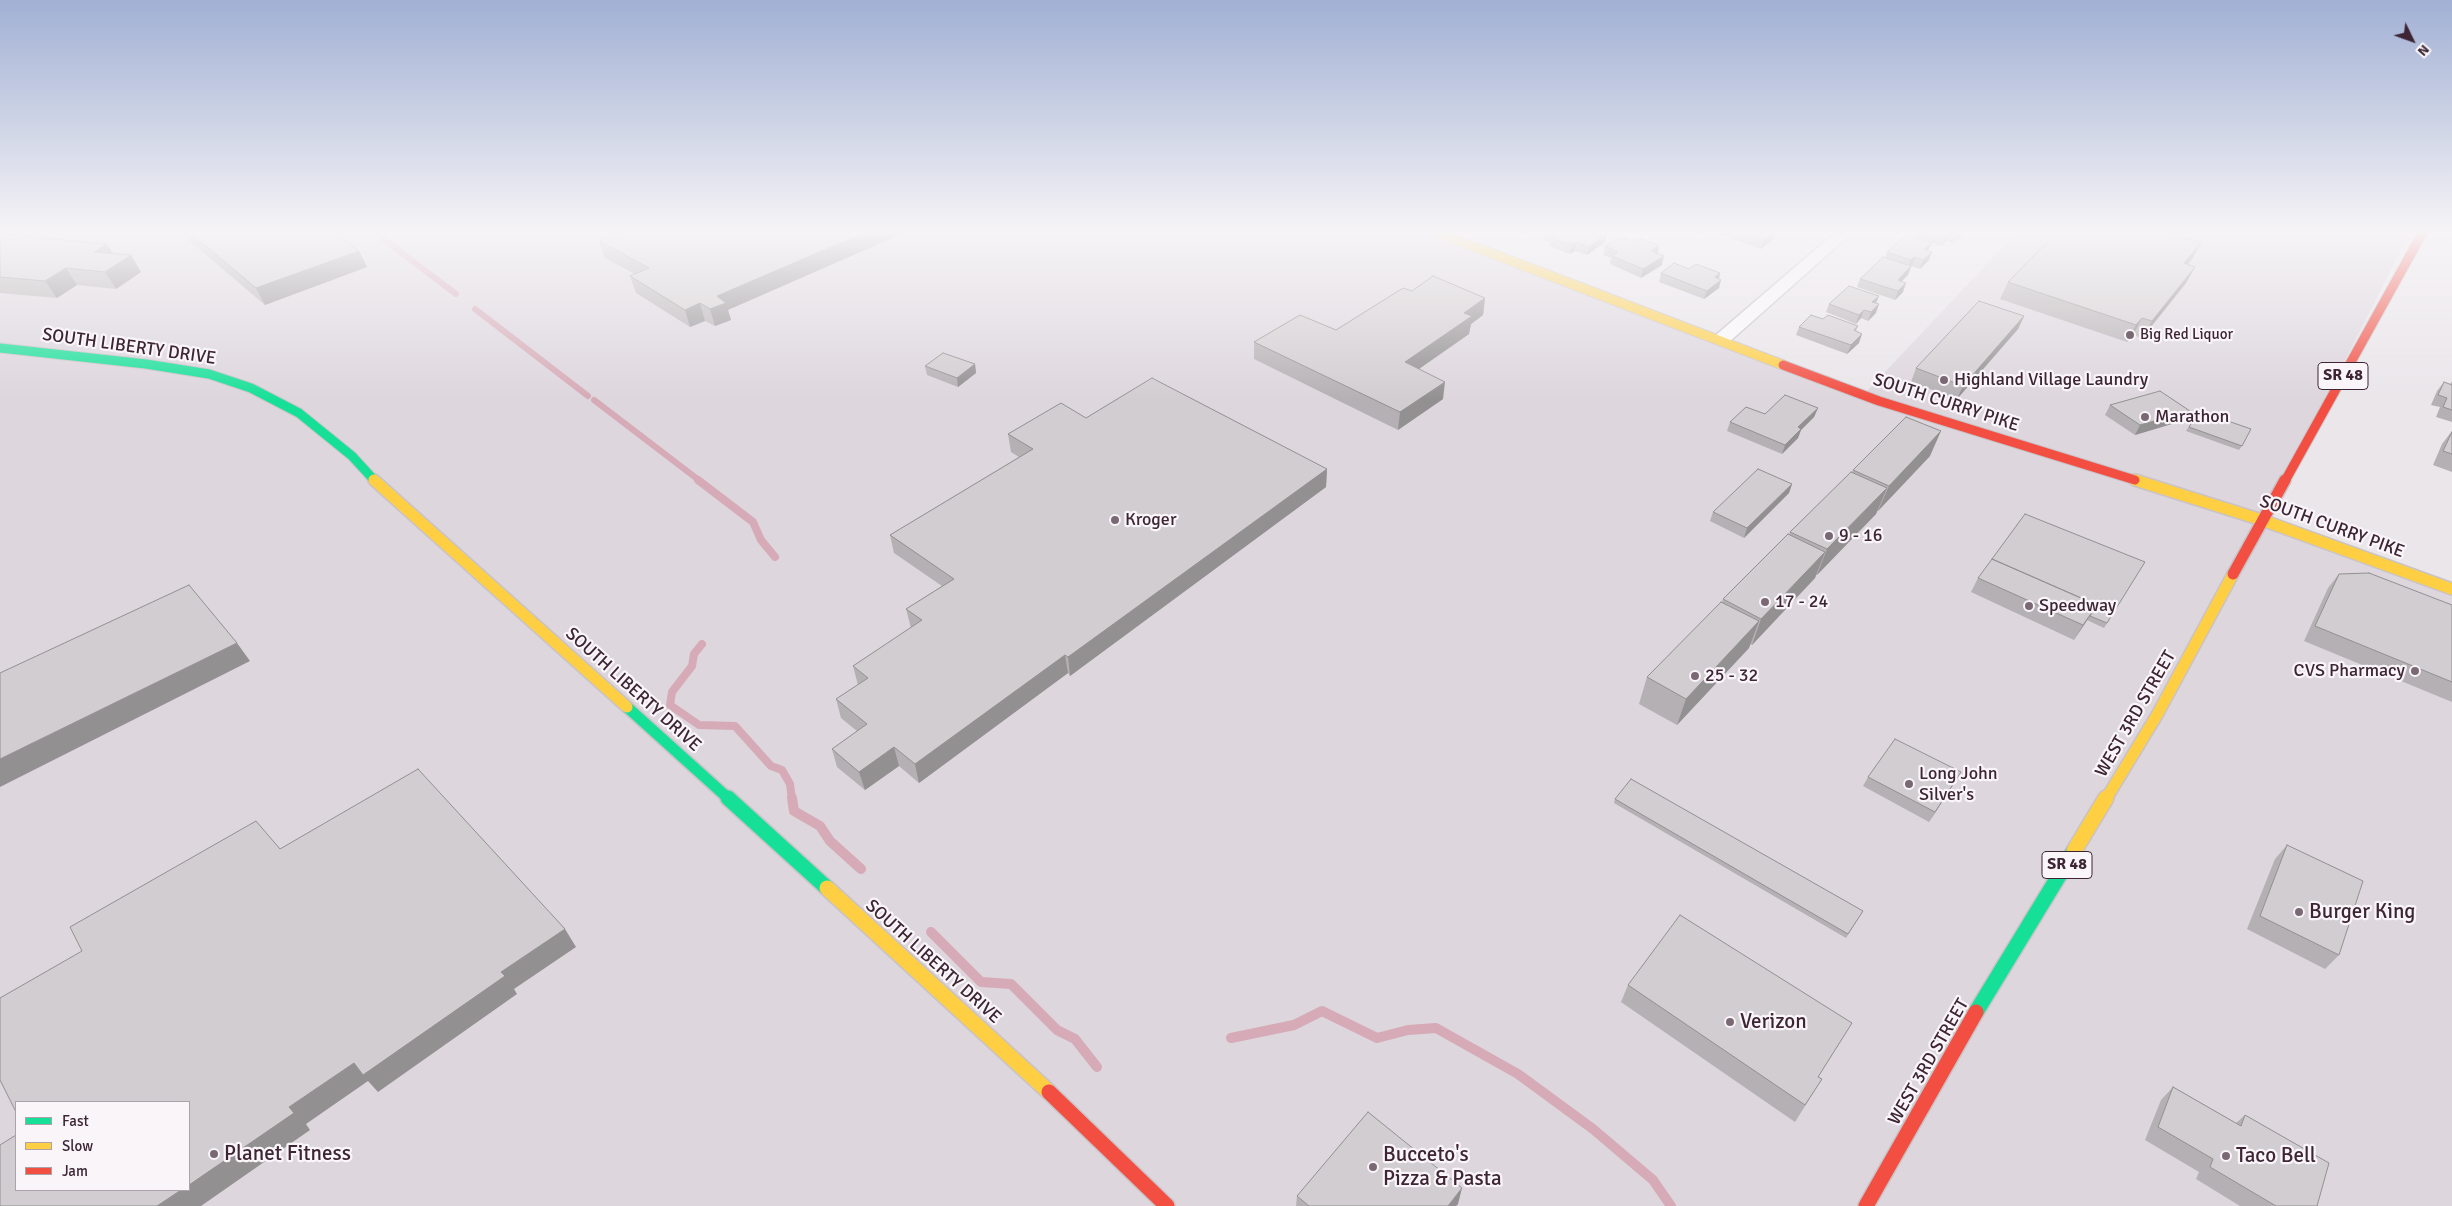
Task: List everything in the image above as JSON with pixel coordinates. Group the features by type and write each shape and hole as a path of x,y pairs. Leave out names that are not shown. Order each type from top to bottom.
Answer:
{"main road":[{"name":"SOUTH CURRY PIKE","path":"1586,288 1879,401 2262,520 2452,589"},
{"name":"WEST 3RD STREET","path":"1866,1206 1903,1144 1957,1044 2157,715 2262,520 2392,288"},
{"name":"SOUTH LIBERTY DRIVE","path":"0,348 146,364 208,374 251,388 299,413 352,456 368,475 762,828 1081,1121 1167,1206"}],"street":[{"path":"1722,339 1778,288"}],"shaded area":[{"path":"0,288 1583,288 1867,391 1964,288 2382,288 2264,521 2452,592 2452,1206 0,1206"}],"building":[{"path":"650,288 735,288 717,296 726,303 710,309 700,303 685,310"},
{"path":"1403,288 1412,291 1416,288 1462,288 1485,298 1464,313 1472,316 1405,362 1445,382 1400,412 1254,342 1300,315 1336,330"},
{"path":"1846,288 1856,288 1879,296 1872,302 1879,304 1871,312 1864,310 1859,315 1829,304"},
{"path":"2027,288 2178,288 2152,321 2142,318 2136,325"},
{"path":"1979,301 2024,316 1963,386 1916,368"},
{"path":"1811,315 1823,319 1828,315 1858,326 1854,330 1862,334 1851,345 1799,327"},
{"path":"943,353 975,364 957,378 925,366"},
{"name":"Kroger","path":"1152,378 1327,469 1068,657 1065,655 915,764 894,747 859,772 832,749 867,724 836,699 868,678 853,666 922,620 906,609 954,579 890,535 1033,449 1008,434 1061,403 1086,418"},
{"path":"2444,382 2452,385 2452,410 2443,407 2447,398 2438,395"},
{"path":"2160,391 2190,411 2140,425 2110,405"},
{"path":"1785,395 1818,408 1798,427 1801,429 1785,445 1730,422 1746,407 1765,414"},
{"path":"2199,411 2251,429 2242,446 2189,427"},
{"path":"1906,417 1941,431 1889,486 1853,470"},
{"path":"2452,432 2452,454 2443,451"},
{"path":"1758,469 1792,484 1747,528 1713,512"},
{"path":"1851,472 1887,488 1827,549 1790,532"},
{"name":"Speedway","path":"2025,514 2145,562 2107,623 2090,616 2097,605 1992,559"},
{"path":"1788,534 1825,552 1761,619 1723,599"},
{"path":"1992,559 2097,605 2083,625 1978,578"},
{"name":"CVS Pharmacy","path":"2369,573 2452,605 2452,682 2315,626 2339,574"},
{"path":"189,585 237,643 0,759 0,673"},
{"path":"1721,602 1759,621 1686,699 1647,677"},
{"name":"Long John Silver's","path":"1895,739 1961,772 1935,812 1868,777"},
{"path":"418,769 565,929 501,972 505,976 363,1075 354,1063 289,1107 294,1113 190,1184 190,1101 15,1101 15,1110 0,1080 0,998 82,951 70,927 256,821 280,849"},
{"path":"1631,779 1863,911 1848,934 1615,799"},
{"name":"Burger King","path":"2287,845 2363,881 2339,955 2260,916"},
{"name":"Verizon","path":"1680,915 1852,1023 1818,1077 1822,1079 1805,1105 1628,985"},
{"name":"Taco Bell","path":"2173,1087 2241,1126 2245,1115 2329,1163 2317,1206 2276,1206 2210,1167 2213,1159 2158,1127"},
{"name":"Bucceto's Pizza & Pasta","path":"1368,1112 1462,1188 1448,1206 1309,1206 1297,1196"},
{"path":"15,1136 15,1191 180,1191 157,1206 0,1206 0,1145"}],"waterway":[{"path":"448,288 456,294"},
{"path":"475,309 588,396"},
{"path":"594,400 700,481"},
{"path":"698,480 753,522 761,540 775,557"},
{"path":"702,644 694,654 692,666 672,692 670,705 699,725 735,726 771,766 782,770 790,784 792,799"},
{"path":"792,798 794,811 820,826 830,841 861,869"},
{"path":"931,932 981,982 1011,984 1057,1030 1075,1039 1097,1067"},
{"path":"1231,1038 1294,1025 1322,1011 1377,1038 1408,1030 1436,1028 1518,1074 1593,1129 1653,1180 1671,1206"}],"traffic: fast":[{"path":"0,348 146,364 209,374 251,388 299,413 352,456 374,480"},
{"path":"627,707 827,888"},
{"path":"1976,1012 2074,851"}],"traffic: slow":[{"path":"1583,288 1783,365"},
{"path":"374,480 627,707"},
{"path":"2135,480 2262,520 2452,589"},
{"path":"2074,851 2157,715 2233,574"},
{"path":"827,888 1049,1092"}],"traffic: jam":[{"path":"2233,574 2392,288"},
{"path":"1783,365 1879,401 2135,480"},
{"path":"1866,1206 1976,1012"},
{"path":"1049,1092 1167,1206"}],"place":[{"name":"Big Red Liquor","path":"2130,335"},
{"name":"Highland Village Laundry","path":"1944,380"},
{"name":"Marathon","path":"2145,417"},
{"name":"Kroger","path":"1115,520"},
{"name":"9 - 16","path":"1829,536"},
{"name":"17 - 24","path":"1765,602"},
{"name":"Speedway","path":"2029,606"},
{"name":"CVS Pharmacy","path":"2415,671"},
{"name":"25 - 32","path":"1695,676"},
{"name":"Long John Silver's","path":"1909,784"},
{"name":"Burger King","path":"2299,912"},
{"name":"Verizon","path":"1730,1022"},
{"name":"Planet Fitness","path":"214,1154"},
{"name":"Taco Bell","path":"2226,1156"},
{"name":"Bucceto's Pizza & Pasta","path":"1373,1167"}]}
